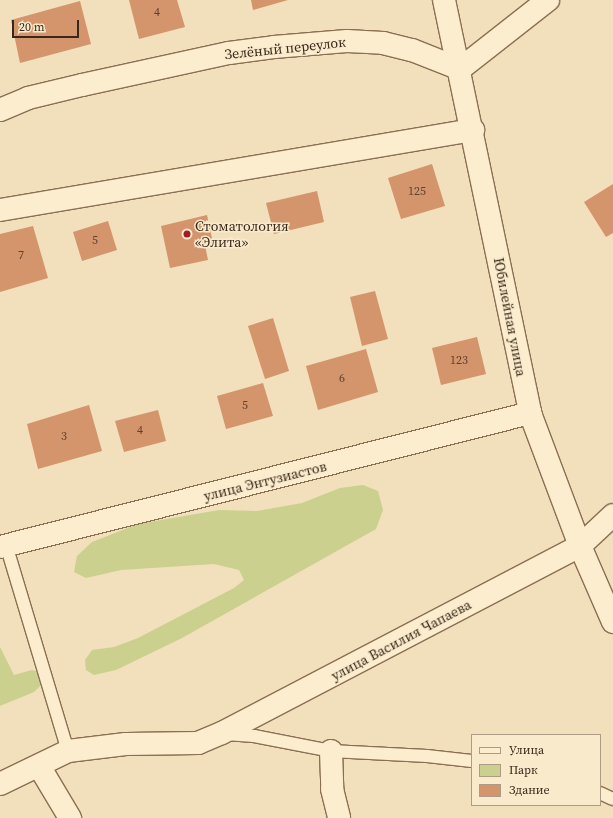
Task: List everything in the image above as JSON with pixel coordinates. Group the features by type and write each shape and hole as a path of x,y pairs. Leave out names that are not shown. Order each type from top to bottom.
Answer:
{"street":[{"name":"Юбилейная улица","path":"444,0 460,69 530,413 580,546 613,622"},
{"path":"460,69 548,0"},
{"name":"Зелёный переулок","path":"0,110 28,98 82,85 229,53 274,47 348,41 383,43 412,50 460,69"},
{"path":"0,210 472,130"},
{"name":"улица Энтузиастов","path":"3,548 530,413"},
{"path":"580,546 613,515"},
{"name":"улица Василия Чапаева","path":"0,784 68,751 126,744 198,743 222,734 580,546"},
{"path":"331,751 332,789 340,818"},
{"path":"39,766 70,818"}],"lane":[{"path":"3,548 68,751"},
{"name":"улица Василия Чапаева","path":"222,734 254,736 331,751 427,756 471,761"},
{"path":"601,793 613,799"}],"green space":[{"path":"363,485 378,491 383,510 376,529 182,638 116,670 94,675 86,670 85,660 92,650 114,647 138,638 234,588 244,580 239,570 214,564 121,570 86,578 74,572 77,556 92,542 138,524 219,510 257,511 302,503 340,488"},
{"path":"0,647 14,675 32,670 43,673 46,680 34,692 0,706"}],"building":[{"path":"129,0 177,0 185,27 139,39"},
{"path":"251,0 288,0 253,10"},
{"path":"80,1 91,44 20,63 11,20"},
{"path":"432,164 445,206 401,219 388,178"},
{"path":"613,184 613,233 606,237 584,202"},
{"path":"317,191 324,222 274,234 266,203"},
{"name":"Стоматология «Элита»","path":"207,215 213,243 205,245 208,260 170,268 161,226"},
{"path":"108,221 117,250 82,261 73,232"},
{"path":"33,226 48,278 0,292 0,234"},
{"path":"375,291 388,339 362,346 350,297"},
{"path":"273,318 289,371 265,379 248,326"},
{"path":"477,337 486,374 441,385 432,348"},
{"path":"366,349 378,392 318,410 306,366"},
{"path":"263,383 273,416 226,429 217,396"},
{"path":"89,405 102,451 38,469 27,424"},
{"path":"158,410 166,441 124,452 115,421"}],"place":[{"name":"Стоматология «Элита»","path":"187,234"}]}
